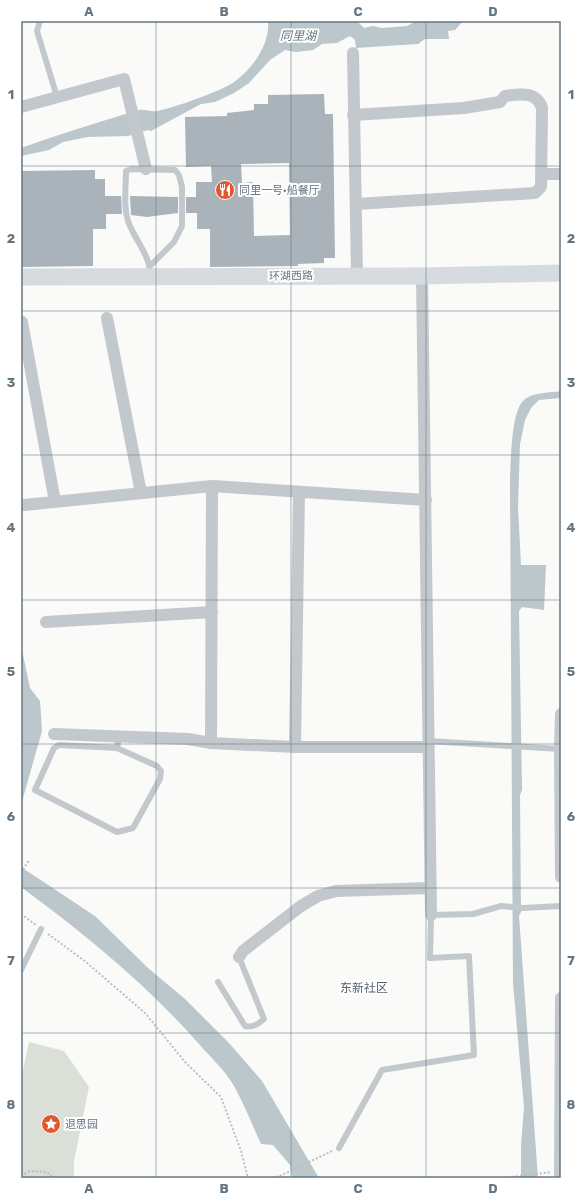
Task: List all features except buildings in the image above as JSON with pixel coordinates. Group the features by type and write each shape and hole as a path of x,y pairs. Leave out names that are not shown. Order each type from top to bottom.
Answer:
{"main road":[{"name":"环湖西路","path":"21,277 150,272 422,276 561,273"}],"street":[{"path":"353,53 357,275"},
{"path":"21,107 124,79 146,169"},
{"path":"353,115 464,108 500,102 505,96 532,96 541,102 542,108 542,174 541,187 536,193 529,195 356,204"},
{"path":"542,174 561,174"},
{"path":"422,276 431,915"},
{"path":"107,318 141,493"},
{"path":"22,322 55,502"},
{"path":"24,505 212,486 426,500"},
{"path":"211,743 212,486"},
{"path":"295,747 299,492"},
{"path":"46,622 212,612"},
{"path":"561,714 561,877"},
{"path":"54,734 188,739 211,743 295,747 429,744"},
{"path":"239,957 244,951 300,906 318,896 336,891 431,888"},
{"path":"560,1174 561,998"}],"lane":[{"path":"40,21 36,31 57,98"},
{"path":"131,168 175,170 179,175 182,187 182,226 174,242 150,272 125,211 126,171 131,168"},
{"path":"117,748 119,736"},
{"path":"429,744 500,744 560,749"},
{"path":"59,745 117,748 157,766 161,771 160,779 133,828 117,832 35,790 54,748 59,745"},
{"path":"339,1148 382,1070 474,1055 469,956 430,958 431,915 473,914 501,906 524,908 561,906"},
{"path":"21,970 40,929"},
{"path":"218,982 245,1026 250,1027 264,1019 239,957"}],"path":[{"path":"21,873 29,860"},
{"path":"21,914 86,962 145,1013 185,1062 221,1097 241,1151 248,1178"},
{"path":"272,1178 282,1175 339,1148"},
{"path":"21,1176 30,1172 47,1172 53,1178"},
{"path":"504,1178 560,1174"}],"shaded area":[{"name":"退思园","path":"29,1042 64,1051 89,1087 74,1161 74,1178 21,1178 21,1079"}],"water":[{"name":"同里湖","path":"268,21 357,21 364,28 373,26 382,28 407,26 416,21 463,21 455,30 448,31 449,39 425,39 418,44 356,48 355,40 350,36 337,43 322,44 313,50 296,52 285,50 270,60 249,83 234,93 215,102 201,104 151,131 148,130 128,136 88,137 63,142 49,150 21,156 21,148 50,138 139,110 157,111 197,99 228,86 248,70 259,55 266,39"},
{"path":"561,391 561,398 539,400 531,408 525,420 520,444 518,507 521,565 546,565 544,610 522,607 519,611 522,790 520,795 521,912 519,916 538,1178 521,1178 521,1145 524,1107 513,983 511,451 516,414 520,405 525,399 538,394"},
{"path":"21,645 30,688 40,701 42,731 21,805"},
{"path":"21,867 95,916 148,968 185,999 229,1043 262,1081 319,1178 292,1178 290,1165 273,1145 261,1144 238,1093 222,1069 179,1022 136,980 68,923 21,887"}],"place":[{"name":"同里一号·船餐厅","path":"225,190"},
{"name":"退思园","path":"51,1124"}],"district":[{"name":"东新社区","path":"364,988"}]}
